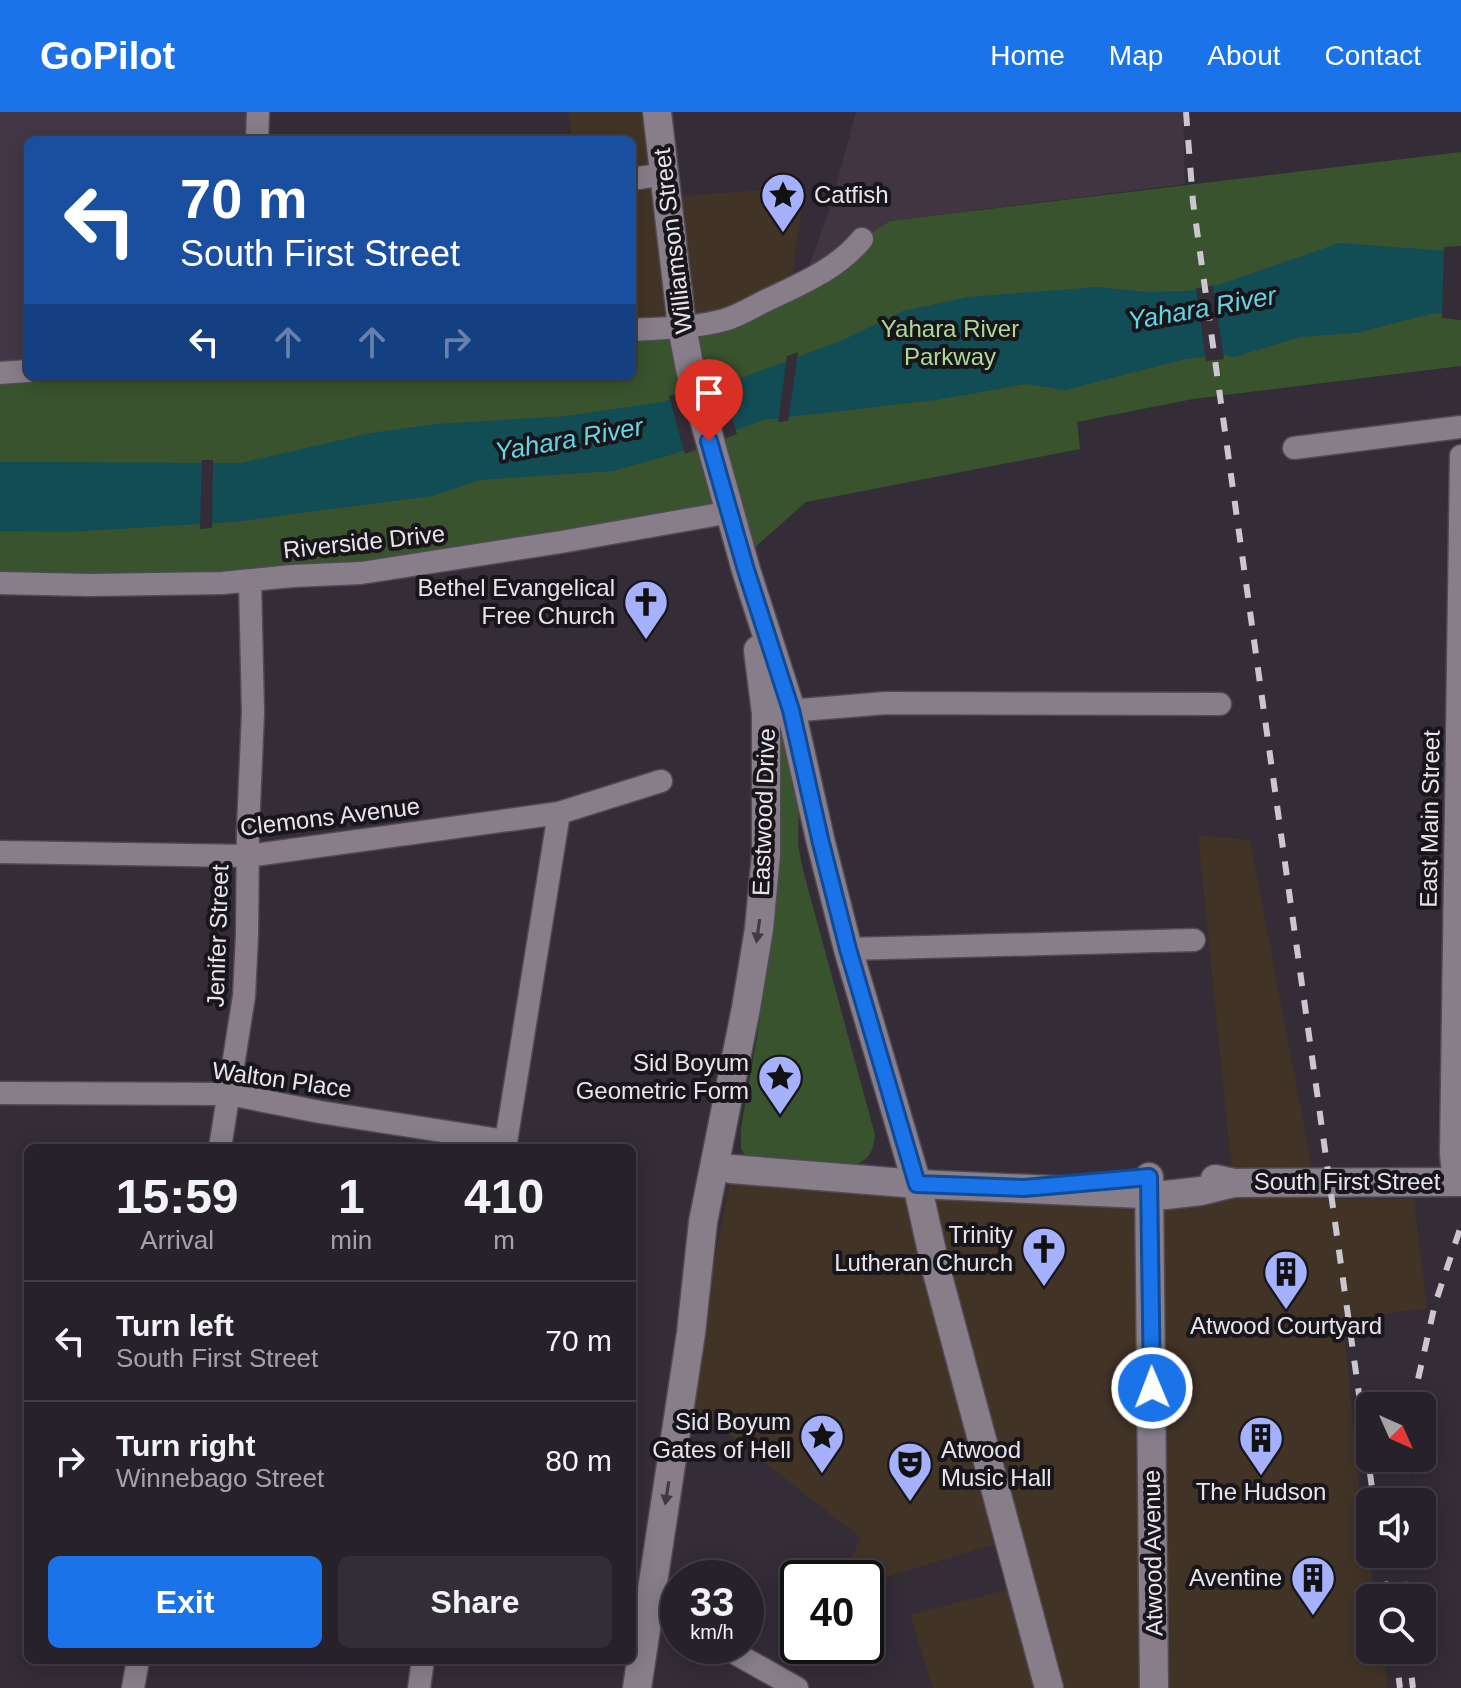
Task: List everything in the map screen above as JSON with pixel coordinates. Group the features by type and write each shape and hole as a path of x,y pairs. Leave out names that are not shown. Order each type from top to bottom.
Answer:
{"street":[{"path":"257,136 258,112"},
{"name":"Williamson Street","path":"657,112 682,327 716,465"},
{"path":"636,178 665,174"},
{"path":"636,330 726,320 837,263 851,253 862,239"},
{"path":"0,373 24,371"},
{"path":"1294,448 1461,427"},
{"name":"East Main Street","path":"1457,1182 1451,1154 1461,456"},
{"name":"Eastwood Drive","path":"637,1688 641,1598 691,1333 703,1222 759,929 779,712 746,570 716,465"},
{"name":"Riverside Drive","path":"0,583 89,585 250,581 361,573 731,512"},
{"name":"Jenifer Street","path":"221,1144 244,996 253,712 250,581"},
{"path":"1049,1688 935,1265 917,1184 848,949 821,843 779,712 886,703 1220,704"},
{"name":"Clemons Avenue","path":"0,852 247,856 559,813 661,781"},
{"path":"505,1144 559,813"},
{"path":"848,949 1194,940"},
{"name":"Eastwood Drive","path":"691,1333 709,1285 728,1194 749,1045 746,1008"},
{"name":"Walton Place","path":"0,1093 229,1094 505,1144"},
{"name":"South First Street","path":"731,1169 917,1184 1024,1188 1150,1186 1166,1195 1234,1183 1457,1182"},
{"name":"Atwood Avenue","path":"1150,1186 1154,1688"},
{"path":"133,1688 137,1664"},
{"path":"419,1688 422,1664"},
{"path":"754,1664 797,1688"}],"shaded area":[{"path":"0,112 258,112 257,136 24,136 24,371 0,373"},
{"path":"568,112 657,112 667,197 805,187 790,289 726,320 636,330 636,136 571,136"},
{"path":"856,112 1183,112 1185,184 890,221 803,283 830,208"},
{"path":"1198,835 1250,840 1318,1199 1414,1199 1427,1308 1343,1320 1360,1488 1356,1488 1356,1568 1371,1568 1373,1584 1356,1584 1356,1664 1384,1664 1388,1688 933,1688 910,1615 1021,1586 1009,1540 884,1578 884,1560 850,1560 861,1538 681,1397 709,1285 731,1169 917,1184 1233,1183"}],"green space":[{"name":"Yahara River Parkway","path":"1461,152 1461,366 1193,399 1077,422 1080,449 806,502 743,558 731,513 361,573 0,583 0,373 24,376 24,380 636,380 636,330 726,320 890,221"},
{"path":"784,731 799,795 798,845 803,870 875,1135 870,1154 853,1165 753,1159 741,1149 741,1128 771,939 779,732"}],"water":[{"name":"Yahara River","path":"1339,243 1448,251 1461,316 1435,313 1356,333 1300,337 1235,357 1224,355 1186,359 1065,390 1026,384 936,400 763,420 674,454 613,471 480,480 432,496 233,522 67,532 0,531 0,462 241,463 371,433 436,424 566,416 662,402 736,380 843,340 903,311 968,297 1098,287 1148,292 1187,291 1218,285"}],"pier":[{"path":"1461,246 1461,320 1442,318 1444,247"},
{"path":"1213,286 1224,359 1206,361 1196,288"},
{"path":"798,352 788,421 778,422 787,356"},
{"path":"721,380 737,434 685,454 669,396"},
{"path":"202,460 213,460 212,528 200,529"}],"railway":[{"path":"1186,112 1193,202 1372,1488"},
{"path":"1415,1392 1435,1304 1461,1226"},
{"path":"1405,1488 1406,1472"},
{"path":"1383,1568 1385,1584"},
{"path":"1404,1568 1404,1584"},
{"path":"1397,1664 1400,1688"},
{"path":"1410,1664 1413,1688"}],"place":[{"name":"Catfish","path":"783,234"},
{"name":"Bethel Evangelical Free Church","path":"646,641"},
{"name":"Sid Boyum Geometric Form","path":"780,1116"},
{"name":"Trinity Lutheran Church","path":"1044,1288"},
{"name":"Atwood Courtyard","path":"1286,1311"},
{"name":"Sid Boyum Gates of Hell","path":"822,1475"},
{"name":"The Hudson","path":"1261,1477"},
{"name":"Atwood Music Hall","path":"910,1503"},
{"name":"Aventine","path":"1313,1617"}],"route":[{"path":"709,441 791,710 848,949 917,1184 1024,1188 1149,1177 1152,1388"}]}
